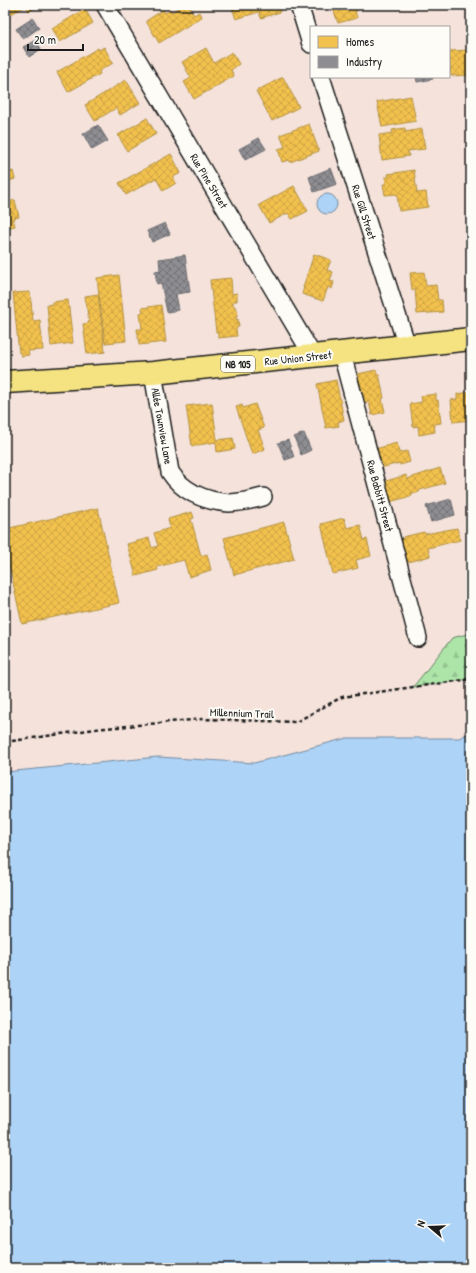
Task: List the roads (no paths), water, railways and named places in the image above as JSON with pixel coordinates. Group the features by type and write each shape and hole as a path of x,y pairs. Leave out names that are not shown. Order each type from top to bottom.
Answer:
{"main road":[{"name":"Rue Union Street","path":"5,382 153,373 342,354 471,339"}],"street":[{"name":"Rue Pine Street","path":"105,5 313,356"},
{"path":"299,5 310,41"},
{"name":"Rue Gill Street","path":"322,78 407,346"},
{"name":"Rue Babbitt Street","path":"342,354 418,638"},
{"name":"Allée Townview Lane","path":"153,373 170,472 176,481 186,490 214,500 230,503 244,502 263,497"}],"water":[{"path":"327,194 334,197 337,204 334,211 327,214 320,211 317,204 320,197"},
{"path":"471,732 471,1268 5,1268 5,772 158,757 254,763 347,738 459,738"}]}
